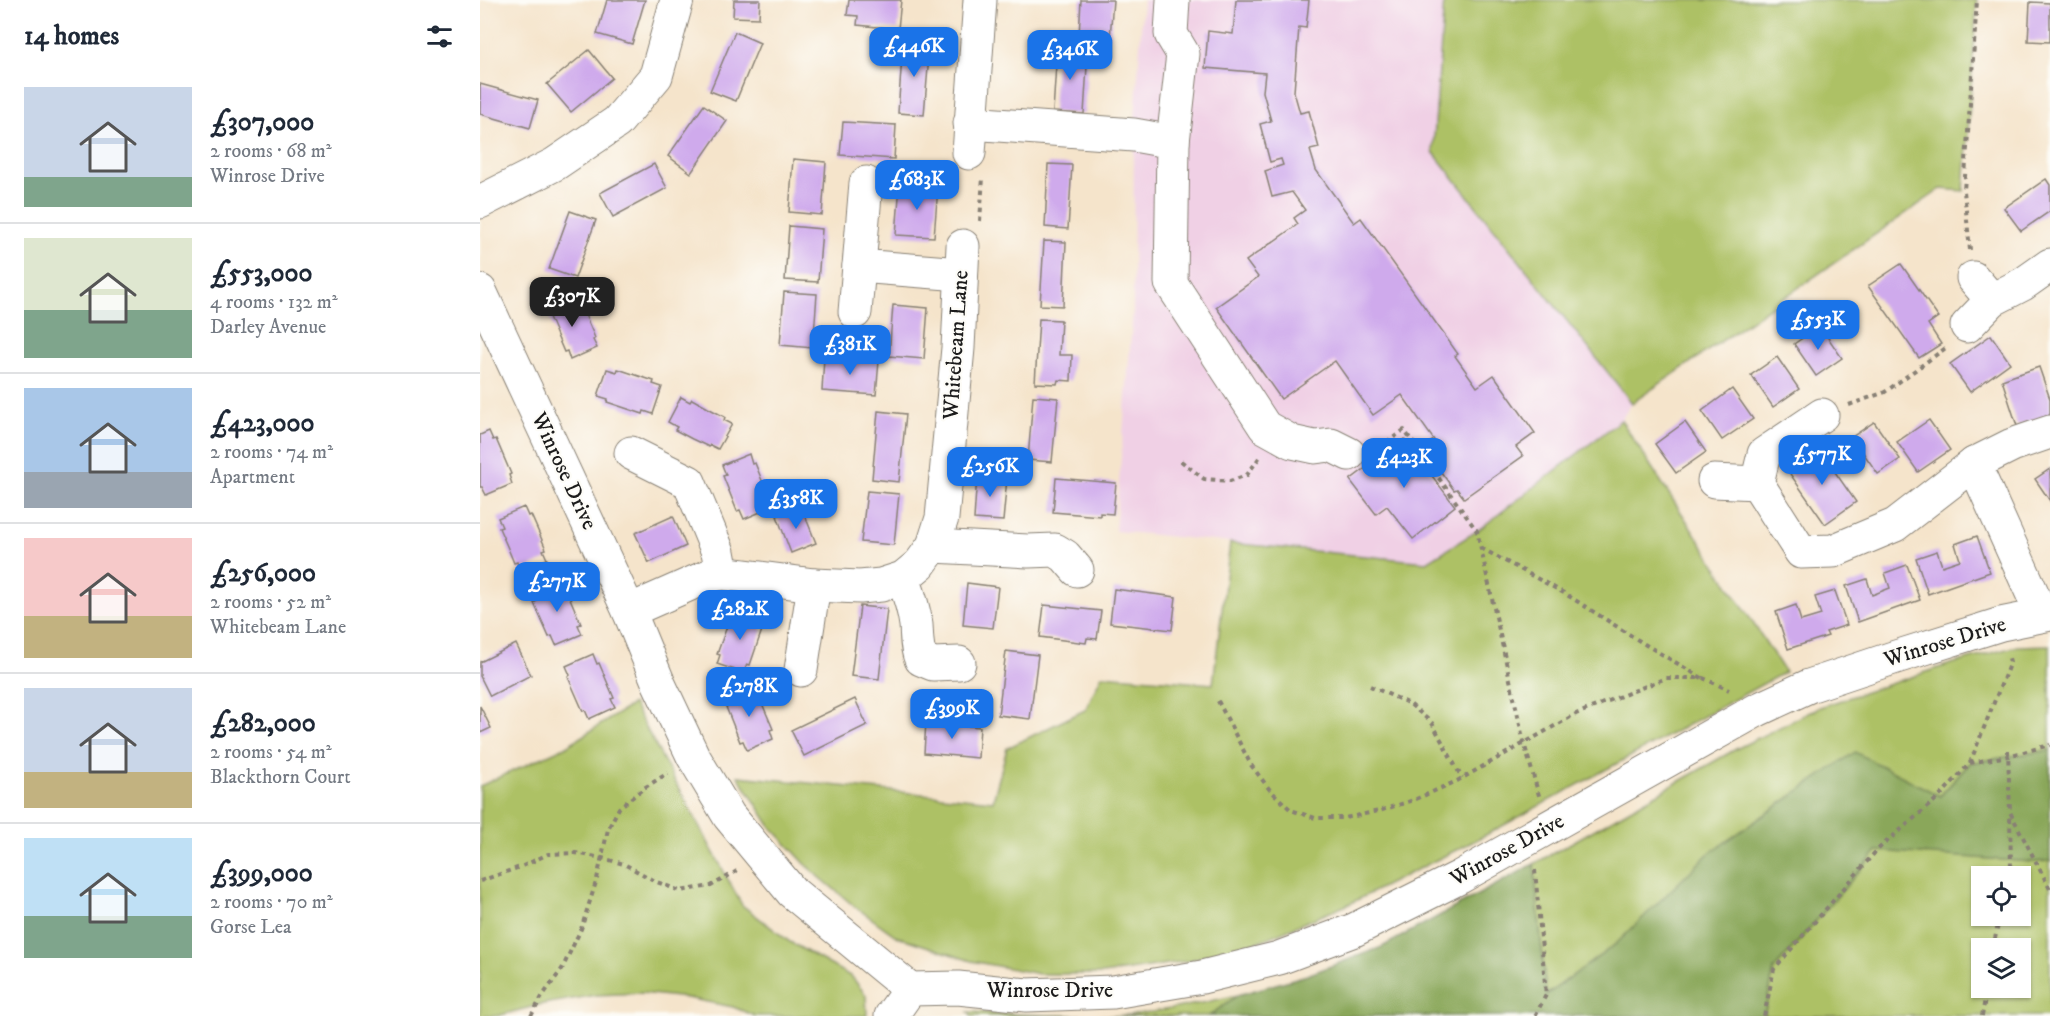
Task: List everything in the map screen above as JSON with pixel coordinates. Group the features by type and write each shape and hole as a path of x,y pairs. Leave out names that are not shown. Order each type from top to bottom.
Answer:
{"street":[{"path":"480,202 555,164 617,122 656,76 677,0"},
{"path":"980,0 969,138 1134,135 1173,142"},
{"path":"1173,0 1171,34 1183,54 1173,142 1171,283 1265,427 1292,442 1315,447 1331,445 1349,454"},
{"path":"855,312 866,183"},
{"path":"859,266 962,260"},
{"name":"Whitebeam Lane","path":"629,610 706,577 723,573 814,585 860,587 881,585 903,578 920,564 933,546 942,518 958,348 962,260"},
{"path":"1967,326 1982,289 2023,284 2050,265"},
{"name":"Winrose Drive","path":"480,291 629,610 659,684 693,756 729,816 792,892 910,989 958,988 1027,994 1113,992 1202,977 1279,958 1354,930 1538,834 1757,710 1809,686 2001,624 2046,614"},
{"path":"1822,415 1764,454 1757,483 1802,552 1833,551 1895,525 1974,464 2012,445 2050,432"},
{"path":"631,453 689,482 718,552 723,573"},
{"path":"1974,464 2046,614"},
{"path":"1714,481 1757,483"},
{"path":"933,546 1028,551 1055,550 1065,556 1077,570"},
{"path":"903,578 913,604 916,647 921,659 933,664 958,663"},
{"path":"801,670 814,585"},
{"path":"891,1016 910,989"}],"path":[{"path":"1977,0 1964,191 1982,289"},
{"path":"962,260 978,248 984,172 967,170 969,138"},
{"path":"1822,415 1885,392 1957,340 1967,326"},
{"path":"1181,461 1204,479 1230,481 1247,475 1257,463 1266,444 1265,427"},
{"path":"1349,454 1363,453 1381,447 1404,430 1477,531 1524,743 1538,834 1534,864 1546,995 1535,1016"},
{"path":"1480,548 1564,592 1646,645 1736,694 1757,710"},
{"path":"1764,1016 1774,969 1877,850 1940,796 1970,763 2010,662 2001,624"},
{"path":"1218,701 1251,765 1270,790 1291,810 1315,818 1345,818 1414,801 1462,778 1576,714 1666,678 1703,678"},
{"path":"1370,686 1410,704 1432,723 1462,778"},
{"path":"1970,763 2050,745"},
{"path":"2008,750 2011,866"},
{"path":"531,1016 543,994 562,969 581,928 602,858 608,829 619,808 644,788 693,756"},
{"path":"2010,812 2050,889"},
{"path":"480,881 523,866 548,854 575,853 624,864 657,882 680,891 711,886 761,857"},
{"path":"2041,872 2050,871"},
{"path":"1982,1016 1985,998"}],"shaded area":[{"path":"1143,0 1444,0 1433,152 1632,403 1621,420 1477,531 1427,562 1115,531 1133,311 1134,135"}],"green space":[{"path":"1444,0 1977,0 1964,191 1941,189 1632,403 1433,152"},
{"path":"1621,420 1785,672 1484,836 1347,905 1255,943 1187,961 1103,974 1039,974 971,961 896,936 854,906 810,869 771,827 738,776 993,801 1007,748 1085,710 1102,675 1213,684 1230,543 1427,562 1477,531"},
{"path":"2050,645 2050,750 1970,763 1940,796 1616,944 1546,995 1534,864 1736,749 1820,707 1951,664 2018,646"},
{"path":"633,704 742,905 790,942 852,977 866,995 867,1016 755,1016 733,1007 687,998 641,993 596,995 543,1004 497,1016 480,1016 480,786 565,747"},
{"path":"2050,750 2050,861 2033,862 1877,851 1774,969 1764,1016 1209,1016 1238,995 1307,975 1382,947 1534,864 1546,995 1616,944 1708,854 1855,752 1940,796 1970,763"},
{"path":"1877,850 2033,862 2050,861 2050,1016 1764,1016 1774,969"},
{"path":"1238,995 1209,1016 1111,1016 1159,1011"},
{"path":"968,1012 1057,1015 1111,1016 971,1016"}],"building":[{"path":"607,0 645,0 632,44 597,34"},
{"path":"734,0 760,0 759,18 733,17"},
{"path":"849,0 901,0 898,29 857,25 858,16 847,15"},
{"path":"1081,0 1113,0 1110,38 1079,36"},
{"path":"1236,0 1309,0 1306,28 1299,27 1294,92 1300,113 1309,111 1319,148 1310,150 1316,170 1354,223 1361,218 1458,354 1455,356 1477,387 1494,375 1535,433 1516,447 1523,456 1464,498 1457,489 1454,490 1423,447 1434,440 1402,395 1373,415 1335,361 1281,399 1216,307 1258,277 1246,261 1298,224 1294,218 1305,210 1292,192 1272,197 1265,171 1283,165 1281,159 1270,162 1260,124 1271,121 1263,92 1265,73 1205,68 1208,31 1233,34"},
{"path":"2030,2 2050,3 2050,42 2028,41"},
{"path":"735,32 760,43 736,101 710,91"},
{"path":"903,42 930,44 924,115 898,113"},
{"path":"1057,48 1088,50 1084,114 1053,112"},
{"path":"589,50 612,78 571,112 547,84"},
{"path":"480,84 538,100 530,128 480,114"},
{"path":"704,105 727,121 691,173 668,156"},
{"path":"843,122 896,125 894,159 840,155"},
{"path":"793,159 826,162 822,215 789,212"},
{"path":"654,164 667,188 613,217 600,193"},
{"path":"1048,164 1072,165 1068,229 1045,227"},
{"path":"2046,179 2050,185 2050,211 2021,231 2004,208"},
{"path":"900,184 938,187 934,237 896,235"},
{"path":"570,211 596,220 575,278 549,269"},
{"path":"789,226 822,229 818,282 785,280"},
{"path":"1044,241 1066,242 1063,306 1040,305"},
{"path":"1901,264 1938,317 1928,324 1941,344 1919,358 1868,286"},
{"path":"784,292 817,294 813,348 780,345"},
{"path":"574,295 578,305 580,303 597,348 570,360 567,351 564,352 549,317 552,316 548,307"},
{"path":"893,305 928,308 924,359 889,356"},
{"path":"1039,319 1061,320 1059,355 1072,355 1071,381 1058,380 1057,384 1035,383"},
{"path":"1820,326 1842,358 1816,376 1794,344"},
{"path":"1991,335 2010,363 1970,392 1950,364"},
{"path":"824,357 879,361 876,395 822,391"},
{"path":"1777,357 1799,389 1773,407 1751,375"},
{"path":"2039,367 2050,399 2050,415 2017,426 2002,380"},
{"path":"607,369 617,372 618,369 654,381 653,384 662,387 653,414 644,411 643,414 607,402 608,399 598,396"},
{"path":"1732,389 1753,419 1722,440 1702,411"},
{"path":"1033,396 1058,398 1052,462 1028,460"},
{"path":"681,397 690,402 692,399 725,417 724,420 732,424 718,449 710,445 709,447 675,430 677,427 668,422"},
{"path":"878,411 906,414 899,482 872,479"},
{"path":"1929,420 1950,450 1918,472 1897,442"},
{"path":"1685,422 1706,452 1676,473 1655,444"},
{"path":"1874,422 1900,459 1878,474 1852,437"},
{"path":"489,431 493,440 496,439 511,474 509,475 512,484 486,495 480,487 480,435"},
{"path":"1404,439 1455,506 1413,539 1387,506 1376,514 1350,480"},
{"path":"1819,449 1856,502 1825,524 1788,471"},
{"path":"749,454 769,498 766,499 770,508 744,519 740,510 737,511 723,476 726,475 722,465"},
{"path":"2050,469 2050,501 2035,479"},
{"path":"977,475 1007,478 1003,521 974,519"},
{"path":"1056,478 1116,483 1113,514 1100,513 1100,516 1053,512"},
{"path":"867,491 899,494 894,545 861,542"},
{"path":"801,506 816,543 791,553 777,516"},
{"path":"524,507 528,516 531,515 546,549 543,550 547,559 520,571 517,562 514,563 499,528 502,527 498,518"},
{"path":"673,516 686,546 649,563 635,533"},
{"path":"1977,536 1990,572 1928,594 1916,558 1937,551 1942,566 1960,560 1955,544"},
{"path":"1907,565 1920,600 1858,622 1846,586 1867,579 1872,595 1890,588 1885,573"},
{"path":"559,581 563,590 566,589 581,624 578,625 582,634 556,645 552,636 549,637 534,603 537,601 533,592"},
{"path":"967,583 998,587 993,628 963,625"},
{"path":"1114,589 1176,597 1172,630 1110,623"},
{"path":"1835,591 1847,625 1826,632 1828,636 1788,649 1776,612 1796,605 1801,621 1821,615 1815,597"},
{"path":"1044,605 1101,611 1097,639 1087,638 1086,643 1040,637"},
{"path":"860,606 887,609 879,679 851,676"},
{"path":"736,610 764,619 750,665 747,664 744,673 717,664 720,655 717,654 730,618 733,619"},
{"path":"516,644 531,675 490,696 480,676 480,662"},
{"path":"1006,651 1038,655 1030,719 998,715"},
{"path":"593,654 614,698 611,699 615,707 589,719 568,677 570,675 566,666"},
{"path":"752,686 756,695 758,694 773,729 770,730 773,739 747,750 743,741 740,742 726,707 729,706 725,697"},
{"path":"855,699 867,725 804,756 791,730"},
{"path":"480,706 491,728 480,733"},
{"path":"926,722 980,727 978,758 924,753"}]}
